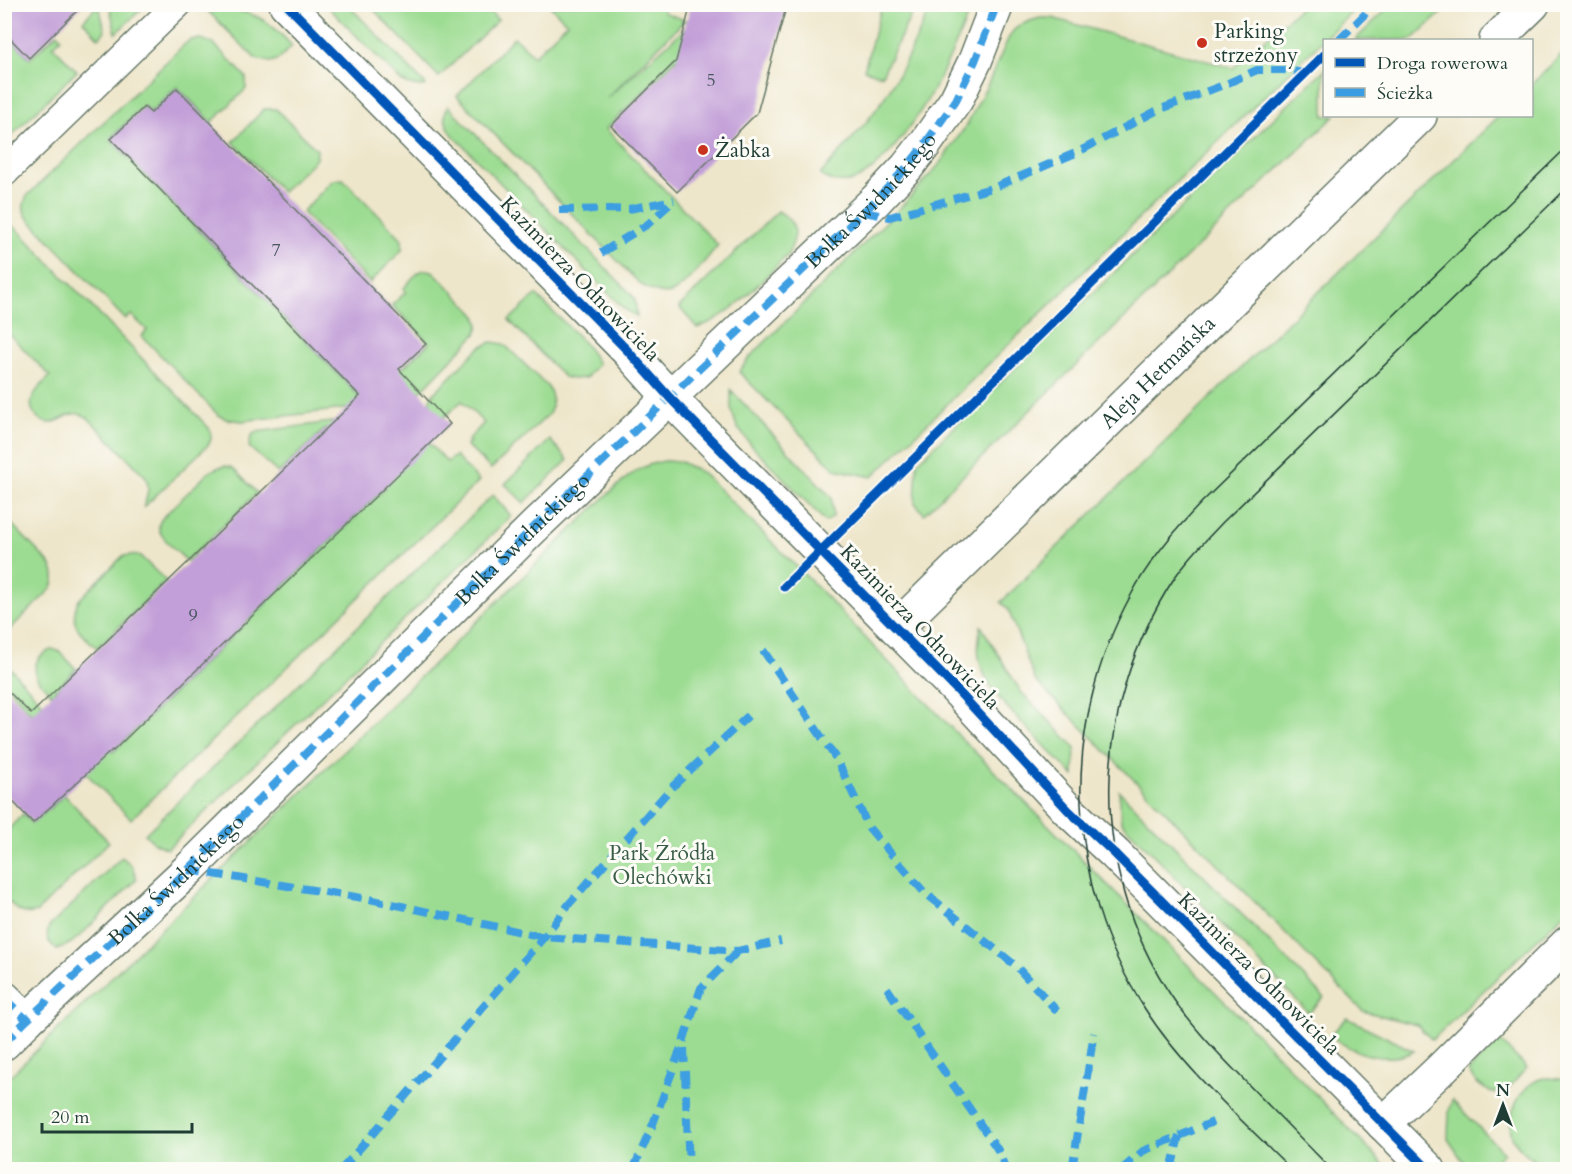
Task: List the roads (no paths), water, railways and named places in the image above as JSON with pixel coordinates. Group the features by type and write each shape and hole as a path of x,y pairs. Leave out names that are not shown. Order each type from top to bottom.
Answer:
{"street":[{"name":"Kazimierza Odnowiciela","path":"286,4 627,350 670,398 957,690 1068,810 1429,1170"},
{"name":"Bolka Świdnickiego","path":"12,1021 188,870 534,527 876,200 925,144 956,100 975,61 997,4"},
{"path":"1498,39 1533,4"},
{"name":"Aleja Hetmańska","path":"896,628 1419,117"},
{"path":"1383,1124 1568,943"}],"lane":[{"path":"4,173 178,4"}],"tram line":[{"path":"1292,1170 1214,1093 1177,1052 1145,1009 1118,961 1099,910 1086,857 1081,804 1083,750 1092,697 1108,645 1131,595 1154,558 1172,535 1202,502 1568,146"},
{"path":"1332,1170 1197,1029 1172,997 1144,947 1124,895 1113,841 1110,787 1114,732 1127,678 1147,627 1186,562 1223,522 1568,187"}],"place":[{"name":"Parking strzeżony","path":"1202,43"},
{"name":"Żabka","path":"703,150"}],"park label":[{"name":"Park Źródła Olechówki","path":"662,865"}]}
